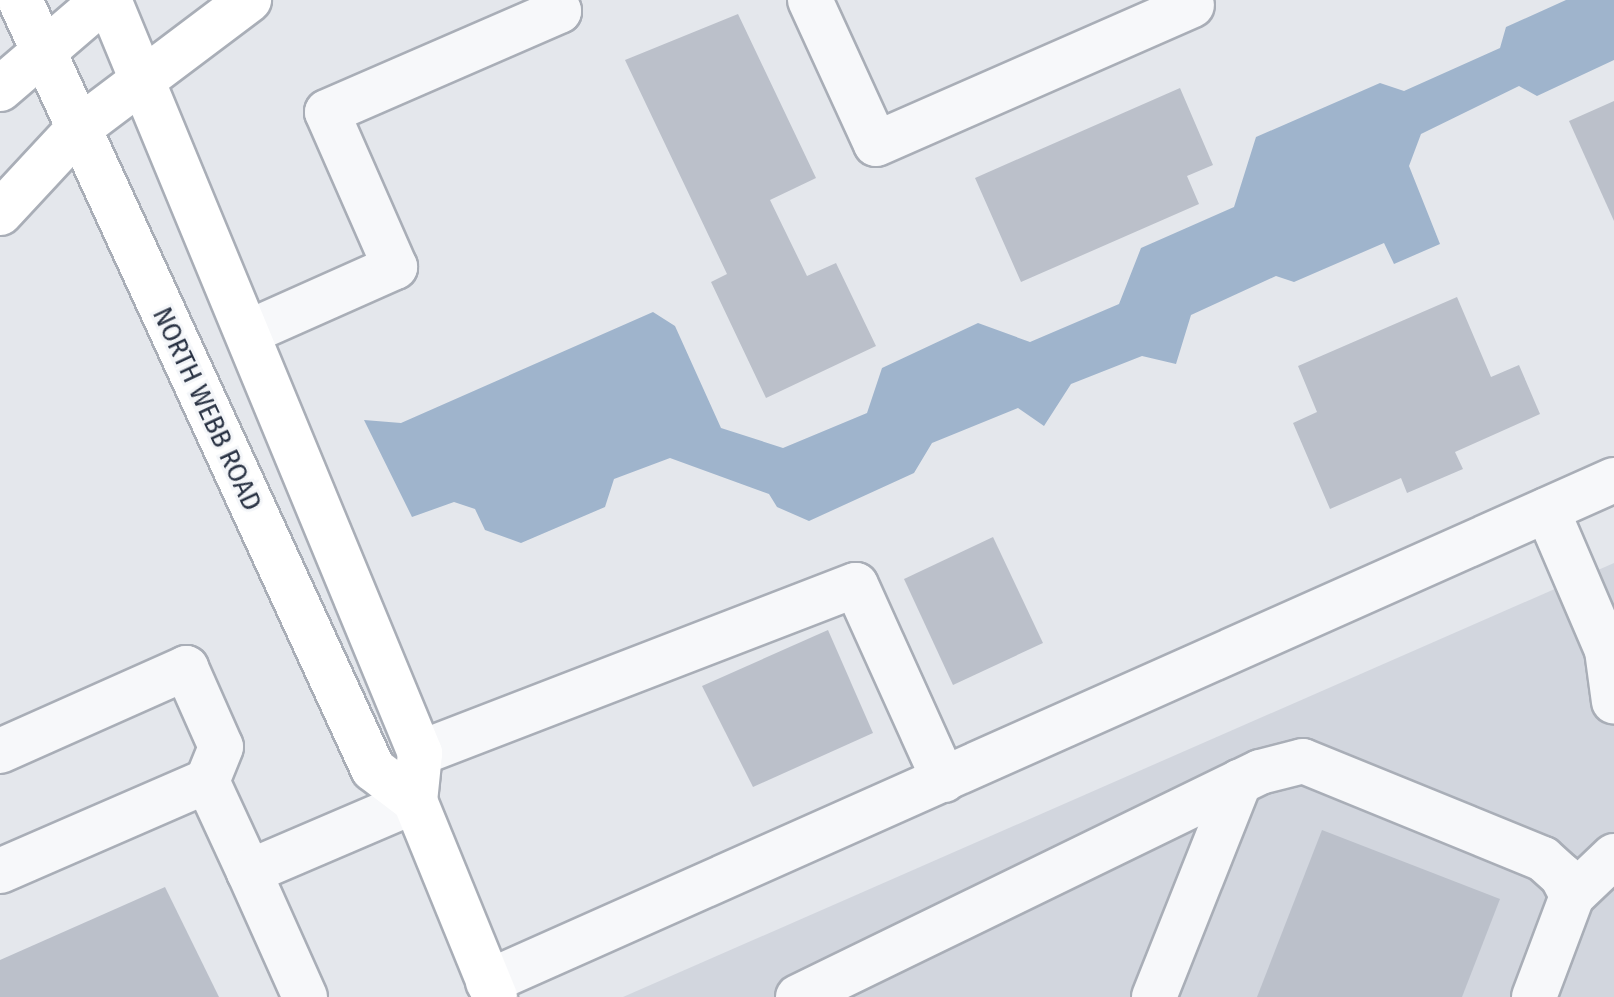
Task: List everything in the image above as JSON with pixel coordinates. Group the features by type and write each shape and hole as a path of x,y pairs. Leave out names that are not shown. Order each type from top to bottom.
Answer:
{"main road":[{"name":"NORTH WEBB ROAD","path":"20,0 373,769 415,801"},
{"path":"0,89 106,0 142,75 420,753 415,801 492,990"},
{"path":"0,213 79,128 142,75 249,0"}],"lane":[{"path":"249,332 395,267 327,112 559,11 554,0"},
{"path":"810,0 876,144 1192,5"},
{"path":"492,990 944,780 1614,480"},
{"path":"1547,510 1607,650 1614,702"},
{"path":"420,753 856,585 944,780"},
{"path":"0,751 186,668 221,747 207,781 0,871"},
{"path":"798,997 1240,781 1303,761 1543,859 1572,896"},
{"path":"207,781 305,997"},
{"path":"1154,997 1240,781"},
{"path":"249,872 415,801"},
{"path":"1534,997 1572,896 1614,856"}],"shaded area":[{"path":"1614,563 1614,997 623,997"}],"water":[{"path":"1566,0 1614,0 1614,60 1537,96 1519,86 1421,134 1409,166 1440,244 1394,264 1384,243 1294,282 1276,276 1191,315 1176,364 1142,356 1071,384 1044,426 1018,408 932,443 914,473 809,521 777,507 769,494 670,458 614,479 605,507 521,543 485,530 475,509 454,502 412,517 364,420 401,423 653,312 675,326 721,428 783,448 867,413 882,368 978,323 1030,342 1119,304 1141,248 1234,207 1256,137 1380,83 1404,91 1500,48 1506,27"}],"building":[{"path":"738,14 816,178 770,200 807,276 836,263 876,346 766,398 711,282 727,274 625,60"},
{"path":"1180,88 1213,165 1187,176 1199,204 1021,282 975,178"},
{"path":"1614,101 1614,221 1569,121"},
{"path":"1457,297 1491,377 1519,365 1540,414 1455,452 1463,469 1407,493 1401,478 1330,509 1293,423 1317,412 1298,366"},
{"path":"993,537 1043,643 953,685 904,579"},
{"path":"828,630 873,733 753,787 702,686"},
{"path":"1322,830 1500,899 1462,997 1257,997"},
{"path":"165,887 219,997 0,997 0,960"}]}
